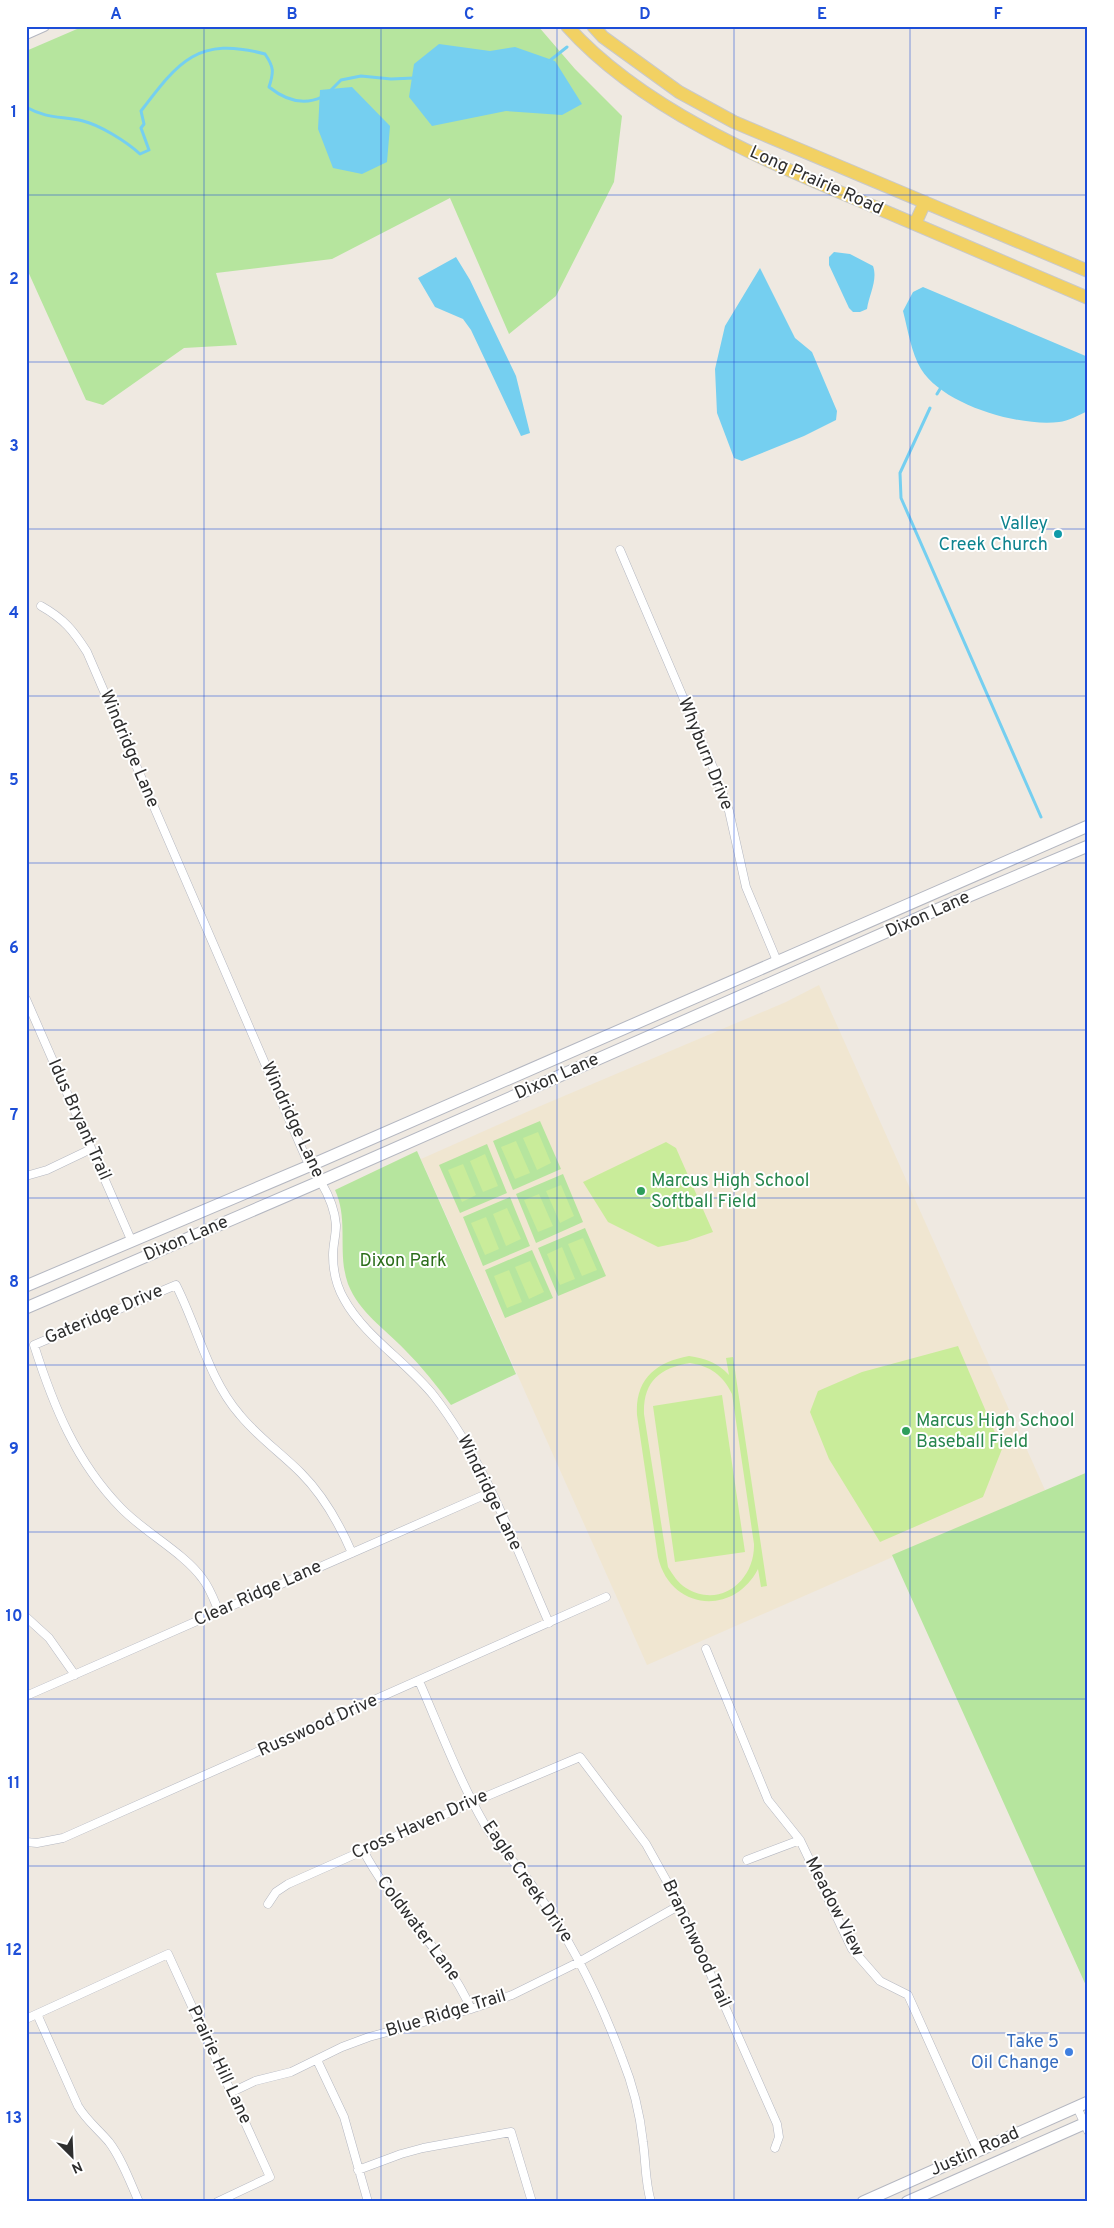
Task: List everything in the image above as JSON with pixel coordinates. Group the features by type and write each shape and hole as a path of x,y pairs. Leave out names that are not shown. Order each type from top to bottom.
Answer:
{"main road":[{"name":"Long Prairie Road","path":"567,26 590,51 669,108 779,166 1088,298"},
{"name":"Long Prairie Road","path":"593,26 603,37 679,92 734,122 1088,271"},
{"path":"915,224 925,202"},
{"name":"Dixon Lane","path":"26,1286 309,1166 1088,826"},
{"name":"Dixon Lane","path":"26,1308 1088,846"},
{"path":"946,888 952,904"},
{"name":"Justin Road","path":"863,2202 1083,2105"},
{"name":"Justin Road","path":"907,2202 1087,2126"}],"street":[{"path":"26,34 44,26"},
{"name":"Whyburn Drive","path":"620,550 715,772 729,811 746,887 777,961"},
{"name":"Windridge Lane","path":"41,606 60,617 73,630 87,652 309,1166 321,1181 336,1224 333,1256 338,1285 344,1300 376,1338 403,1362 433,1395 454,1424 478,1463 549,1623"},
{"name":"Idus Bryant Trail","path":"26,998 132,1242"},
{"path":"26,1176 47,1170 91,1149"},
{"name":"Gateridge Drive","path":"219,1612 212,1593 201,1576 122,1509 87,1467 61,1420 34,1345 176,1285 191,1315 210,1367 223,1393 239,1415 257,1434 301,1472 318,1491 331,1510 352,1553"},
{"name":"Clear Ridge Lane","path":"26,1696 490,1492"},
{"name":"Russwood Drive","path":"26,1842 37,1844 63,1838 606,1597"},
{"path":"26,1617 49,1638 75,1675"},
{"name":"Meadow View","path":"706,1649 768,1800 800,1840 852,1949 880,1981 908,1995 978,2151"},
{"name":"Eagle Creek Drive","path":"419,1681 473,1802 497,1843 535,1888 552,1914 579,1962 622,2058 638,2109 647,2189 651,2202"},
{"name":"Cross Haven Drive","path":"268,1904 276,1892 288,1884 580,1757"},
{"name":"Branchwood Trail","path":"580,1757 646,1844 680,1905 774,2116 778,2137 775,2148"},
{"path":"747,1860 800,1840"},
{"name":"Coldwater Lane","path":"363,1850 382,1882 448,1967 462,1988 471,2009"},
{"name":"Blue Ridge Trail","path":"232,2092 255,2082 291,2072 342,2047 368,2037 471,2009 512,1995 579,1962 680,1905"},
{"name":"Prairie Hill Lane","path":"36,2014 168,1954 270,2177 217,2202"},
{"path":"26,2019 36,2014 78,2106 84,2116 109,2143 120,2160 139,2202"},
{"path":"317,2060 344,2117 368,2202"},
{"path":"1083,2105 1087,2126"},
{"path":"358,2170 423,2148 512,2132 532,2202"}],"shaded area":[{"path":"819,985 1045,1490 647,1665 421,1159 538,1107 786,1002"}],"green space":[{"path":"84,26 538,26 575,69 622,116 614,182 556,296 509,334 450,198 332,259 216,273 237,345 184,348 103,405 86,400 26,267 26,51"},
{"path":"540,1121 561,1169 513,1190 493,1141"},
{"path":"538,1132 551,1163 537,1170 523,1138"},
{"path":"516,1141 530,1173 515,1179 501,1147"},
{"name":"Marcus High School Softball Field","path":"666,1142 676,1148 713,1232 687,1241 658,1247 608,1222 583,1182"},
{"path":"487,1144 507,1193 460,1213 439,1165"},
{"name":"Dixon Park","path":"417,1151 516,1374 451,1405 417,1363 373,1320 359,1303 348,1284 343,1260 341,1213 335,1190"},
{"path":"485,1154 498,1186 483,1192 470,1161"},
{"path":"463,1164 476,1195 462,1202 448,1170"},
{"path":"563,1174 583,1222 536,1243 516,1194"},
{"path":"561,1185 574,1216 560,1223 546,1191"},
{"path":"539,1194 553,1226 538,1232 524,1200"},
{"path":"510,1197 530,1246 483,1266 463,1217"},
{"path":"507,1208 521,1239 506,1246 493,1214"},
{"path":"486,1217 499,1249 485,1255 471,1223"},
{"path":"585,1228 606,1276 558,1296 538,1248"},
{"path":"583,1238 597,1270 582,1276 568,1244"},
{"path":"562,1247 575,1279 560,1285 547,1254"},
{"path":"532,1250 553,1298 505,1318 485,1270"},
{"path":"530,1261 544,1292 529,1299 515,1267"},
{"path":"509,1270 522,1302 507,1308 494,1276"},
{"name":"Marcus High School Baseball Field","path":"958,1346 1002,1449 983,1497 880,1542 829,1459 810,1412 818,1391 862,1372"},
{"path":"689,1356 700,1358 716,1364 729,1375 726,1358 733,1357 767,1586 761,1587 758,1569 747,1584 734,1595 719,1600 703,1601 688,1597 675,1588 665,1575 658,1557 637,1415 637,1402 644,1382 650,1374 677,1359","holes":["690,1363 704,1366 715,1372 732,1394 754,1544 753,1557 749,1569 742,1580 733,1588 723,1593 711,1595 699,1594 686,1588 678,1581 668,1567 644,1414 646,1393 655,1378 679,1365"]},
{"path":"722,1395 745,1552 675,1562 653,1406"},
{"path":"1088,1472 1088,1990 892,1555"}],"water":[{"path":"439,44 490,51 515,47 555,61 582,104 562,115 506,111 432,126 409,97 414,64"},
{"path":"352,87 390,126 387,162 362,174 333,168 318,129 320,90"},
{"path":"834,252 850,254 873,266 874,282 867,309 853,312 849,308 829,265 829,257"},
{"path":"456,257 470,280 516,376 530,433 521,436 471,330 463,319 435,307 418,278"},
{"path":"760,268 795,338 812,352 837,411 836,420 804,436 742,461 734,458 717,413 715,369 725,326"},
{"path":"923,287 1088,357 1088,411 1059,422 1024,421 983,411 946,393 932,382 921,369 912,348 903,311 913,292"}],"waterway":[{"path":"548,62 567,47"},
{"path":"26,107 47,115 90,123 113,134 140,154 149,150 141,128 144,124 141,111 154,93 179,66 192,57 206,51 223,48 242,49 265,54 272,70 269,87 287,98 308,101 322,97"},
{"path":"331,90 341,80 361,76 391,79 414,78"},
{"path":"937,394 940,389"},
{"path":"930,408 900,473 901,498 1041,817"}],"place":[{"name":"Valley Creek Church","path":"1058,534"},
{"name":"Marcus High School Softball Field","path":"641,1191"},
{"name":"Marcus High School Baseball Field","path":"906,1431"},
{"name":"Take 5 Oil Change","path":"1069,2052"}]}
